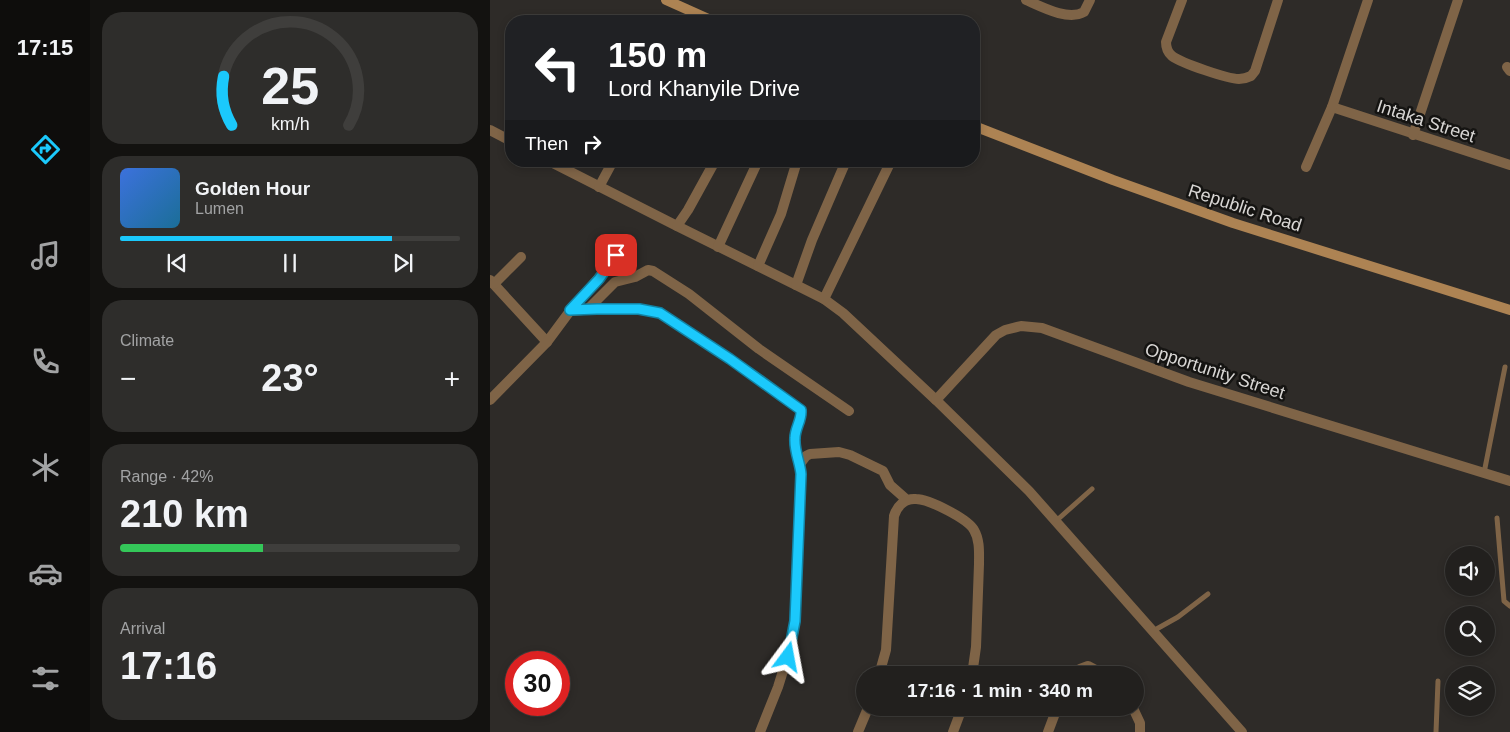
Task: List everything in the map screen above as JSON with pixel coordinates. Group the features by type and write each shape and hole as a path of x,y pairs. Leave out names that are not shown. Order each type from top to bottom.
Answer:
{"street":[{"path":"666,0 700,15"},
{"path":"1026,0 1056,11 1074,15 1084,12 1090,0"},
{"path":"1182,0 1166,42 1166,47 1170,54 1198,67 1231,78 1241,79 1253,75 1278,0"},
{"path":"1306,167 1332,107 1368,0"},
{"path":"1413,135 1458,0"},
{"name":"Intaka Street","path":"1332,107 1413,135 1510,165"},
{"name":"Republic Road","path":"980,128 1233,223 1510,310"},
{"path":"490,130 505,139"},
{"path":"561,167 718,247 796,284 824,299 857,324 1029,491 1242,732"},
{"path":"599,187 610,167"},
{"path":"677,226 712,167"},
{"path":"718,247 755,167"},
{"path":"758,266 781,214 795,167"},
{"path":"796,284 812,240 843,167"},
{"path":"824,299 888,167"},
{"path":"490,400 547,342 570,310 611,263 625,240"},
{"path":"521,257 492,282 547,342"},
{"path":"588,309 615,282 635,277 648,270 654,271 689,294 759,349 849,411"},
{"path":"570,310 639,309 663,314 796,406 801,413 795,438 796,454 800,464 795,621 792,642 760,732"},
{"name":"Opportunity Street","path":"936,400 996,335 1011,328 1031,326 1042,328 1189,382 1510,481"},
{"path":"800,464 806,456 816,453 839,452 850,455 884,471 890,485 907,500"},
{"path":"882,666 886,650 893,519 898,507 907,500 920,499 966,520 975,531 978,541 979,564 976,647 973,666"},
{"path":"858,732 865,716"},
{"path":"953,732 959,716"},
{"path":"1048,732 1053,716"},
{"path":"1136,716 1140,723 1140,732"}],"lane":[{"path":"1484,473 1505,367"},
{"path":"1056,521 1092,489"},
{"path":"1496,518 1504,601 1510,606"},
{"path":"1153,631 1178,617 1208,594"},
{"path":"1436,732 1438,681"}],"route":[{"path":"616,255 599,279 570,310 639,309 660,313 730,359 801,410 801,418 796,429 795,438 796,454 801,474 795,621 788,657"}]}
